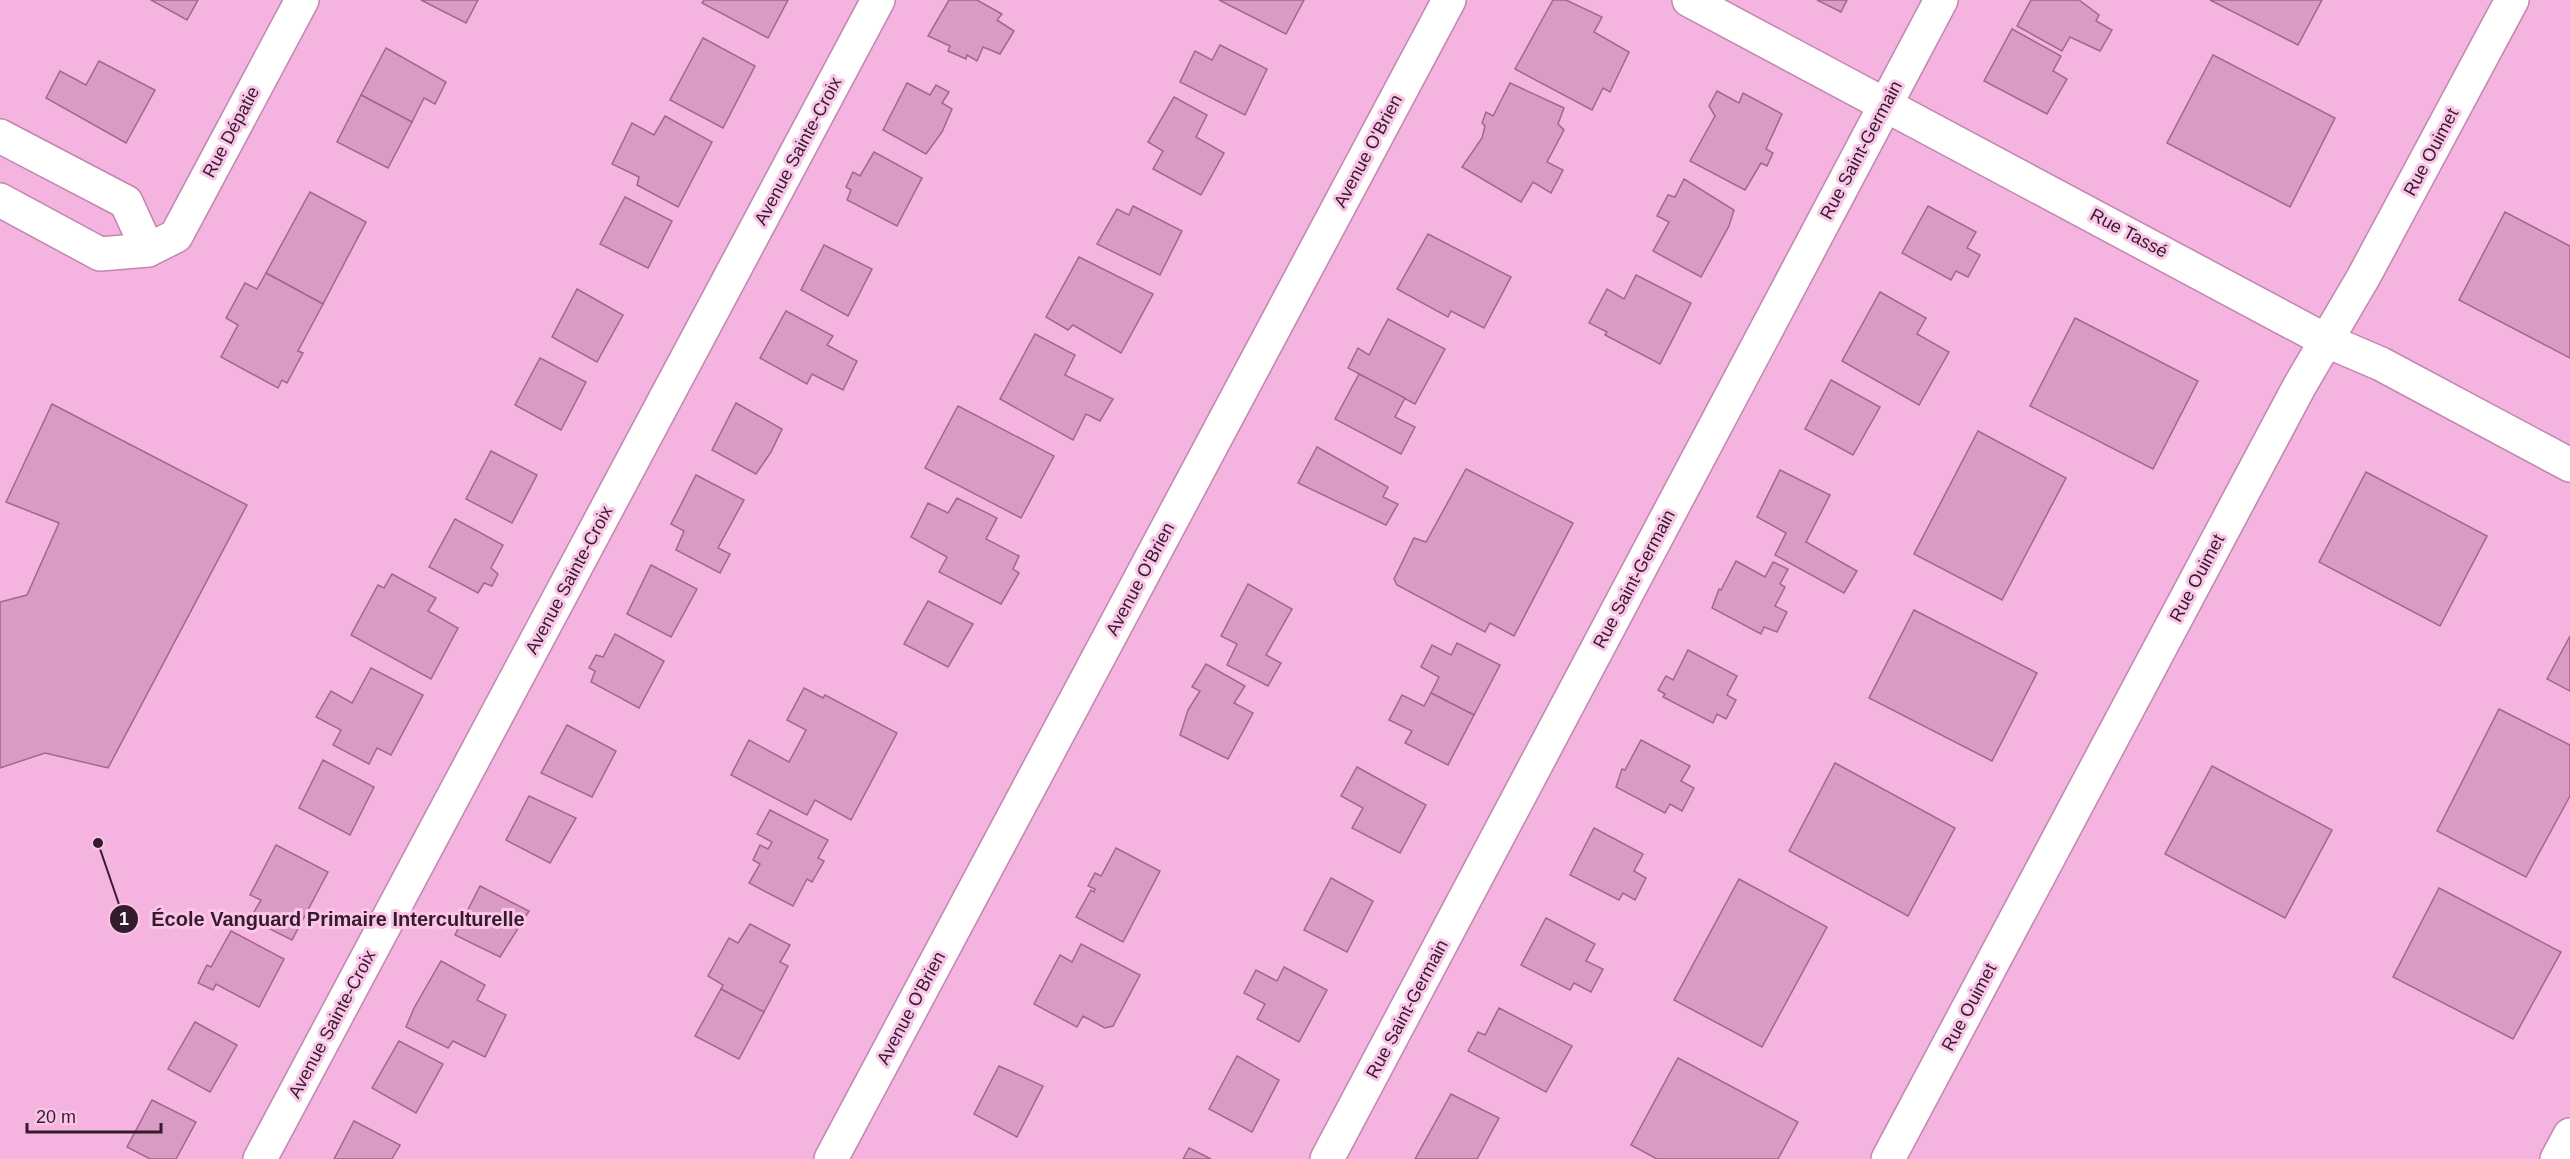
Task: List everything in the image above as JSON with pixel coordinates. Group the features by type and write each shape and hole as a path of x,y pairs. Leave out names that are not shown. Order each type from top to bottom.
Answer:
{"street":[{"name":"Rue Dépatie","path":"0,200 100,254 148,250 176,236 302,0"},
{"name":"Avenue Sainte-Croix","path":"261,1159 878,0"},
{"name":"Avenue O'Brien","path":"831,1159 1449,0"},
{"name":"Rue Tassé","path":"1689,0 2325,340 2380,364 2570,465"},
{"name":"Rue Saint-Germain","path":"1327,1159 1941,0"},
{"name":"Rue Ouimet","path":"1888,1159 2325,340 2363,278 2512,0"},
{"path":"0,136 126,202 148,250"},
{"path":"2557,1159 2570,1135"}],"building":[{"path":"151,0 198,0 187,20"},
{"path":"421,0 478,0 466,23"},
{"path":"704,0 788,0 768,38 702,3"},
{"path":"949,0 977,0 1002,14 997,20 1014,31 1000,54 983,47 977,61 967,55 966,59 948,51 950,46 928,36"},
{"path":"1219,0 1304,0 1286,34"},
{"path":"1553,0 1566,0 1602,17 1594,32 1629,52 1610,92 1603,88 1592,110 1515,69"},
{"path":"1817,0 1847,0 1841,12"},
{"path":"2031,0 2079,0 2099,15 2096,21 2112,30 2100,51 2070,37 2062,51 2017,26"},
{"path":"2210,0 2322,0 2298,45"},
{"path":"2012,29 2061,56 2053,71 2067,79 2047,114 1984,81"},
{"path":"703,38 755,66 723,128 670,100"},
{"path":"1220,45 1267,69 1245,115 1180,82 1195,51 1212,60"},
{"path":"386,48 446,82 435,104 424,98 412,122 361,95"},
{"path":"2213,55 2335,118 2290,207 2167,143"},
{"path":"99,61 155,90 126,143 46,98 60,71 86,85"},
{"path":"907,83 930,95 936,85 949,92 942,103 952,109 942,132 926,154 883,130"},
{"path":"1510,83 1564,108 1558,124 1564,130 1547,162 1563,170 1551,193 1533,182 1521,202 1462,167 1482,138 1485,126 1482,123 1486,112 1493,116"},
{"path":"1717,91 1739,103 1743,93 1782,114 1766,149 1773,153 1767,166 1761,163 1745,190 1690,161 1715,116 1709,106"},
{"path":"361,95 412,122 388,168 337,142"},
{"path":"1174,97 1207,115 1196,137 1224,153 1201,195 1153,169 1163,151 1148,142"},
{"path":"665,116 712,142 678,207 637,185 639,177 612,164 632,123 654,135"},
{"path":"874,152 922,178 897,226 847,200 851,190 846,187 853,172 860,176"},
{"path":"1684,179 1734,210 1729,226 1701,277 1653,251 1669,222 1657,216 1668,195 1675,197"},
{"path":"310,192 366,222 323,304 266,273"},
{"path":"625,197 672,221 648,268 600,244"},
{"path":"1133,206 1182,231 1160,275 1097,244 1117,209 1129,215"},
{"path":"1928,206 1976,232 1967,248 1980,255 1968,277 1956,271 1951,280 1902,253"},
{"path":"2505,212 2570,246 2570,358 2459,300"},
{"path":"1428,234 1511,277 1484,328 1451,311 1448,317 1397,289"},
{"path":"824,245 872,269 848,316 801,290"},
{"path":"1079,257 1153,294 1121,353 1073,325 1068,330 1046,317"},
{"path":"266,273 323,304 298,351 303,353 287,383 282,380 278,388 221,357 238,325 226,318 245,283 257,289"},
{"path":"1636,275 1691,303 1660,364 1605,335 1607,332 1589,323 1607,289 1624,299"},
{"path":"577,289 623,315 597,362 552,337"},
{"path":"1880,292 1926,318 1917,334 1949,352 1919,405 1842,361"},
{"path":"786,311 833,336 827,345 857,361 843,390 812,374 807,384 760,358"},
{"path":"2075,318 2198,381 2153,469 2030,406"},
{"path":"1388,319 1445,349 1415,404 1348,368 1358,348 1369,355"},
{"path":"1035,334 1075,355 1065,375 1113,399 1100,421 1086,414 1073,440 1000,399"},
{"path":"540,358 586,382 561,430 515,405"},
{"path":"1359,374 1405,398 1395,417 1415,427 1401,454 1335,419"},
{"path":"1831,380 1880,407 1853,455 1805,429"},
{"path":"736,403 782,429 771,452 756,474 712,450"},
{"path":"52,404 247,505 108,768 45,753 0,768 0,602 27,595 59,523 6,502"},
{"path":"958,406 1054,456 1021,518 925,468"},
{"path":"1978,431 2066,478 2002,600 1914,554"},
{"path":"1317,447 1388,487 1383,497 1398,504 1386,525 1298,483"},
{"path":"491,451 537,475 512,523 466,499"},
{"path":"1466,469 1573,523 1514,636 1490,623 1485,632 1397,585 1394,579 1414,538 1426,542"},
{"path":"1780,470 1830,495 1806,542 1857,571 1844,593 1775,555 1786,533 1757,517"},
{"path":"2366,472 2487,536 2440,626 2319,562"},
{"path":"696,475 744,500 718,548 730,554 720,573 676,550 684,531 671,524"},
{"path":"957,498 997,518 986,539 1019,556 1013,569 1019,573 1001,604 939,572 947,557 911,537 928,503 948,513"},
{"path":"455,519 503,545 491,568 498,574 492,586 484,583 478,593 429,567"},
{"path":"1736,561 1765,577 1773,562 1788,569 1780,584 1785,587 1775,606 1787,612 1777,632 1764,627 1761,634 1712,608 1719,589 1721,590"},
{"path":"651,565 697,589 671,637 627,614"},
{"path":"392,574 436,598 428,611 458,628 431,679 351,635 378,585 384,588"},
{"path":"1248,584 1292,609 1266,655 1281,663 1268,686 1227,665 1237,644 1221,636"},
{"path":"928,601 973,624 948,667 904,644"},
{"path":"1914,610 2037,673 1992,761 1869,698"},
{"path":"615,634 664,661 639,708 591,682 595,671 589,668 596,655 603,657"},
{"path":"2570,636 2570,691 2547,679"},
{"path":"1457,643 1500,665 1474,715 1431,693 1439,677 1421,667 1432,645 1451,655"},
{"path":"1688,650 1737,676 1727,695 1736,700 1726,719 1717,714 1713,723 1663,697 1665,694 1658,690 1666,676 1673,680"},
{"path":"1206,664 1245,686 1234,703 1253,713 1228,759 1180,735 1188,710 1200,691 1192,687"},
{"path":"371,668 423,695 391,755 377,748 369,764 333,745 341,730 316,717 331,691 352,703"},
{"path":"804,688 823,698 825,695 897,733 851,820 815,800 807,815 731,775 749,740 789,762 806,730 787,720"},
{"path":"1431,693 1474,715 1448,765 1405,743 1412,731 1389,720 1402,695 1424,706"},
{"path":"2499,709 2570,745 2570,796 2526,877 2437,831"},
{"path":"567,725 616,751 592,797 541,773"},
{"path":"1641,740 1690,766 1681,781 1694,788 1682,811 1670,804 1665,813 1616,787 1622,769 1625,770"},
{"path":"323,760 374,787 350,835 299,808"},
{"path":"1835,763 1955,828 1908,916 1789,851"},
{"path":"2212,766 2332,830 2285,918 2165,854"},
{"path":"1357,767 1426,805 1400,853 1352,828 1363,808 1341,796"},
{"path":"529,796 576,818 550,863 506,840"},
{"path":"770,810 828,840 818,858 824,861 812,882 807,879 793,906 749,883 760,864 753,860 760,845 768,849 772,842 757,834"},
{"path":"1594,828 1643,854 1634,871 1646,878 1635,900 1623,893 1619,900 1570,875"},
{"path":"276,845 328,872 292,940 250,919 261,900 250,895"},
{"path":"1116,848 1160,871 1123,942 1076,917 1091,890 1094,892 1095,889 1088,886 1095,873 1101,876"},
{"path":"1331,878 1373,901 1347,952 1304,930"},
{"path":"1739,879 1827,927 1762,1047 1674,1000"},
{"path":"480,886 529,911 500,957 455,935"},
{"path":"2439,888 2561,952 2513,1039 2393,977"},
{"path":"1546,918 1595,944 1586,961 1603,969 1591,992 1574,983 1570,990 1521,965"},
{"path":"750,924 790,945 780,962 788,966 764,1012 721,989 723,985 708,976 729,938 738,943"},
{"path":"231,931 284,959 259,1007 216,984 213,990 198,983 207,965 211,967"},
{"path":"1081,944 1140,975 1113,1026 1105,1028 1083,1016 1077,1027 1034,1004 1060,955 1072,962"},
{"path":"441,961 485,985 477,1000 506,1015 485,1057 453,1041 448,1048 406,1027 414,1008"},
{"path":"1284,967 1327,990 1299,1042 1257,1019 1265,1004 1244,993 1256,970 1277,981"},
{"path":"721,989 764,1012 739,1059 695,1036"},
{"path":"1499,1008 1572,1046 1546,1092 1468,1051 1478,1032 1485,1035"},
{"path":"195,1022 237,1045 210,1092 168,1069"},
{"path":"399,1041 443,1064 416,1113 372,1088"},
{"path":"1237,1056 1279,1080 1252,1132 1209,1109"},
{"path":"1678,1058 1798,1122 1778,1159 1657,1159 1631,1145"},
{"path":"999,1066 1043,1086 1017,1137 974,1114"},
{"path":"1451,1094 1499,1118 1477,1159 1415,1159"},
{"path":"152,1100 196,1122 176,1159 150,1159 127,1147"},
{"path":"354,1121 400,1145 392,1159 334,1159"},
{"path":"1189,1148 1211,1159 1183,1159"}],"place":[{"name":"École Vanguard Primaire Interculturelle","path":"98,843"}]}
